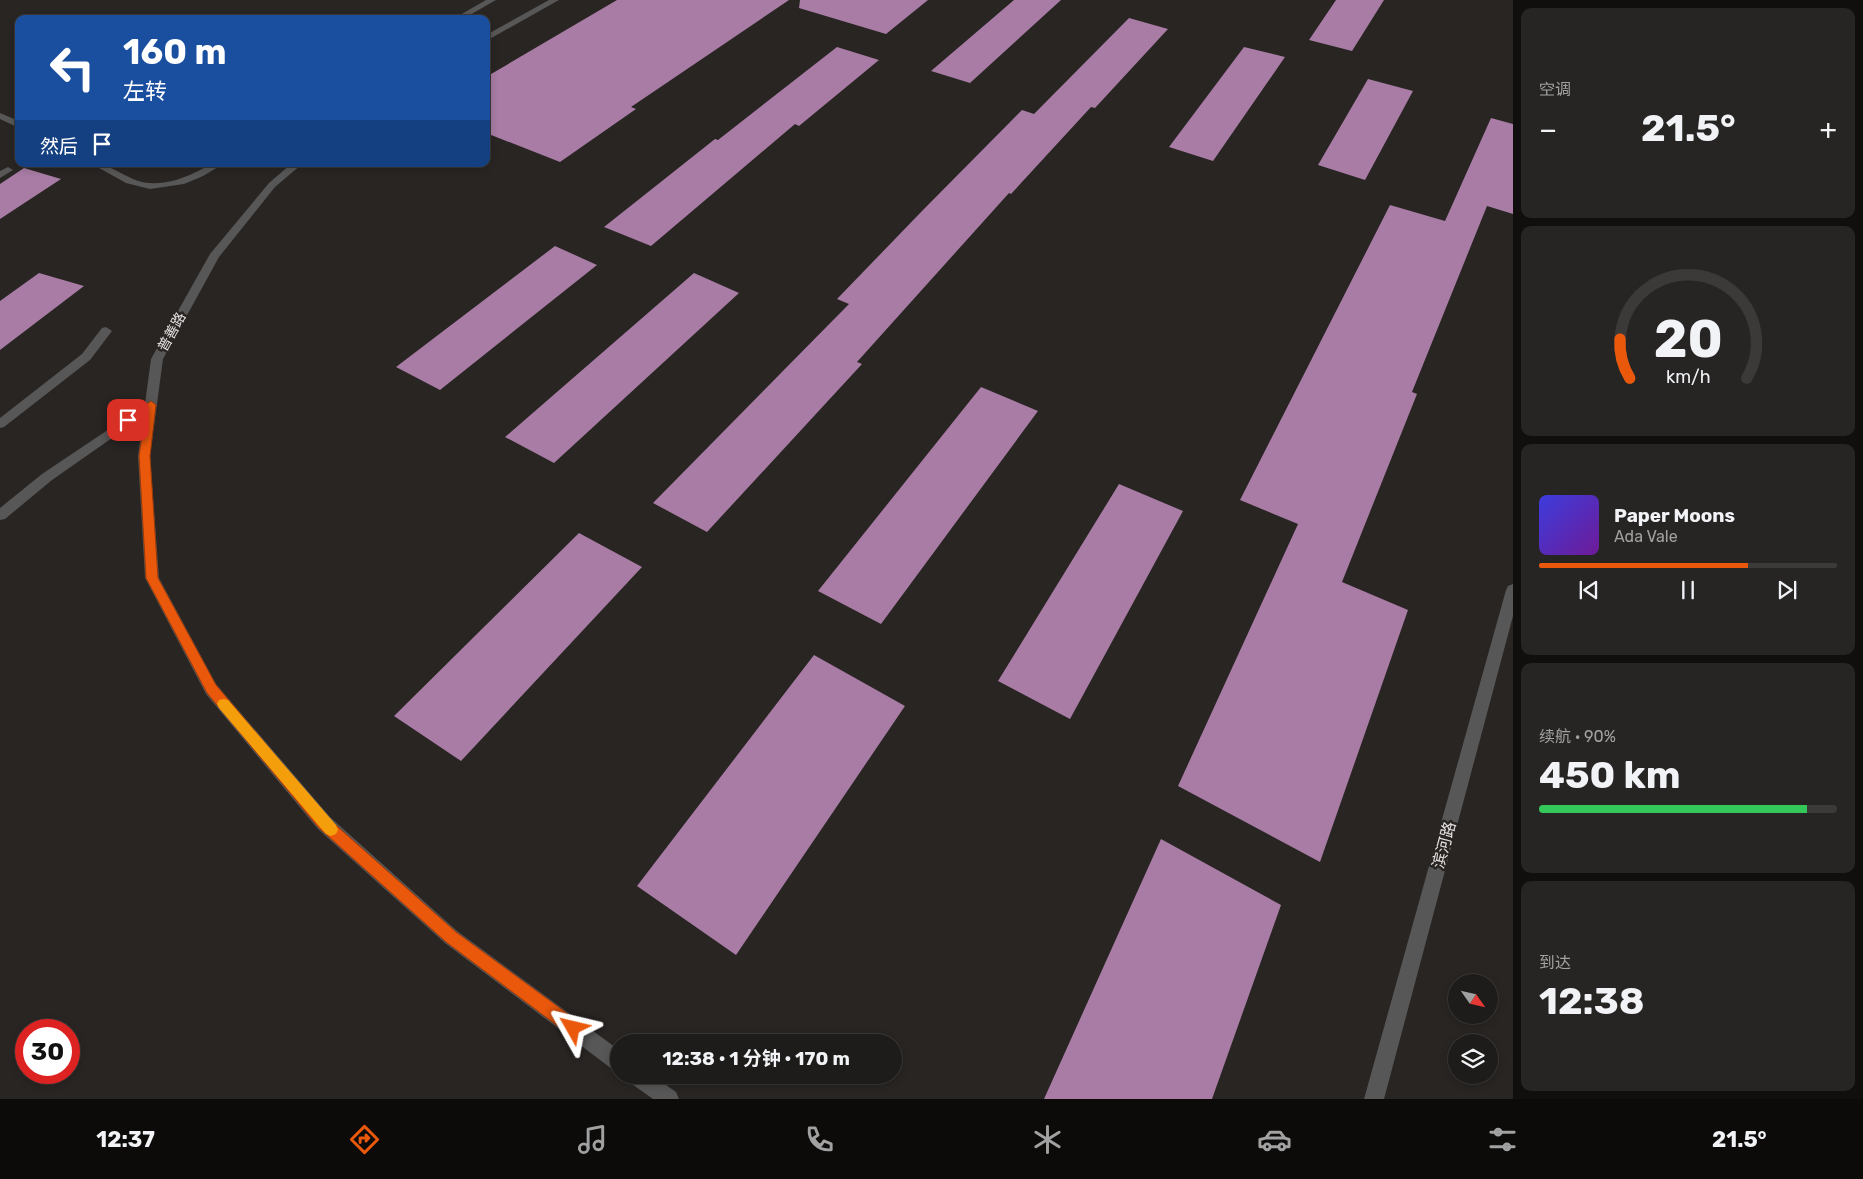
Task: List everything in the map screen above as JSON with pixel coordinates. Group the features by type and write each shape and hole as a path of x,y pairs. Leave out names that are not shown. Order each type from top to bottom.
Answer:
{"street":[{"path":"464,15 492,0"},
{"path":"490,37 555,0"},
{"path":"0,116 15,123"},
{"path":"103,167 139,184 166,186 192,179 213,167"},
{"name":"普善路","path":"293,167 272,185 214,256 157,359 144,456 152,578 211,689 324,823 451,937 610,1055"},
{"path":"0,515 47,477 151,405"},
{"name":"滨河路","path":"1374,1099 1513,590"},
{"path":"648,1084 669,1099"}],"lane":[{"path":"0,424 86,357 106,331"}],"building":[{"path":"617,0 789,0 631,107 636,109 560,162 490,135 490,75"},
{"path":"800,0 928,0 886,34 799,8"},
{"path":"1014,0 1061,0 970,83 931,71"},
{"path":"1336,0 1384,0 1352,51 1309,40"},
{"path":"1129,18 1168,29 1095,108 1091,107 1011,194 1009,193 857,362 862,364 707,532 653,503 849,304 837,299 923,210 1022,110 1034,114"},
{"path":"837,47 879,60 799,126 795,124 651,246 604,227 715,139 718,140"},
{"path":"1244,47 1285,57 1213,161 1169,147"},
{"path":"1368,79 1413,91 1365,180 1318,165"},
{"path":"1491,118 1513,124 1513,214 1487,206 1412,392 1417,394 1342,582 1408,610 1320,862 1178,786 1298,524 1240,500 1390,205 1445,221"},
{"path":"24,168 61,179 0,219 0,184"},
{"path":"555,246 597,265 440,390 396,367"},
{"path":"39,273 84,286 0,350 0,301"},
{"path":"694,273 739,293 554,463 505,437"},
{"path":"981,387 1038,411 881,624 818,591"},
{"path":"1119,484 1183,511 1070,719 998,681"},
{"path":"579,533 642,567 461,761 394,716"},
{"path":"814,655 905,706 736,955 637,886"},
{"path":"1161,839 1281,905 1212,1099 1044,1099"}],"slow traffic":[{"path":"224,704 331,830"}],"route":[{"path":"128,420 151,405 144,456 152,578 211,689 324,823 451,937 573,1028"}]}
